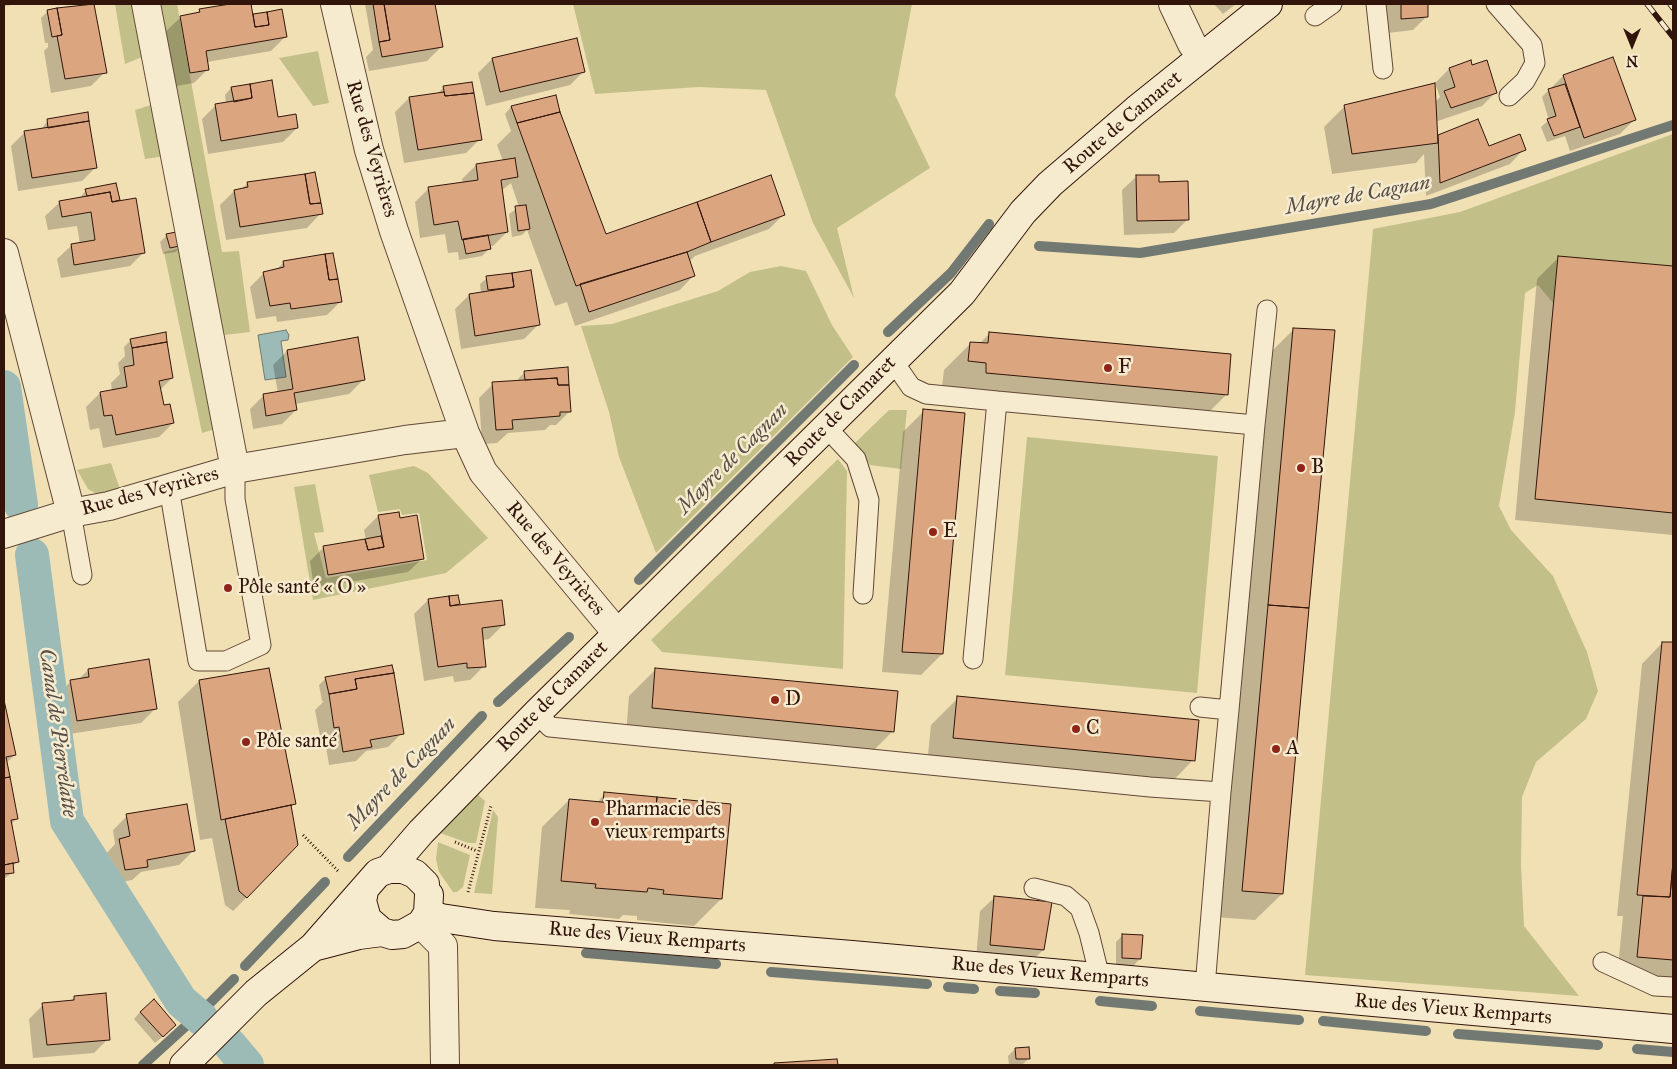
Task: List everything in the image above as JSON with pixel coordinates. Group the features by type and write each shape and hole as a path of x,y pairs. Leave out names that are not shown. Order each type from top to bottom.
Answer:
{"main road":[{"path":"146,4 235,469"},
{"name":"Rue des Veyrières","path":"335,4 369,150 394,231 465,432 483,472 617,633"},
{"path":"1173,4 1192,44 1202,57"},
{"name":"Route de Camaret","path":"194,1062 256,993 313,947 353,884 370,881 378,873 389,869 421,832 537,713 962,292 1023,212 1050,184 1268,4"},
{"name":"Rue des Veyrières","path":"4,253 71,513 109,506 235,469 405,440 465,432"},
{"path":"4,534 71,513"},
{"path":"421,832 425,884 430,903 425,919 443,946 445,1065"},
{"path":"389,869 403,869 415,874 425,884"},
{"path":"353,884 363,910 374,927 382,932"},
{"name":"Rue des Vieux Remparts","path":"425,919 441,918 494,926 1673,1029"},
{"name":"Route de Camaret","path":"313,947 359,935 382,932 403,934 425,919"}],"lane":[{"path":"1315,16 1332,4"},
{"path":"1376,4 1383,69"},
{"path":"1496,4 1532,45 1536,63 1525,81 1509,96"},
{"path":"1205,987 1221,792 1267,310"},
{"path":"893,361 911,387 926,394 1255,425"},
{"path":"973,659 997,401"},
{"path":"826,427 856,460 869,500 863,594"},
{"path":"169,488 198,661 226,662 261,645 235,499 235,469"},
{"path":"71,513 82,575"},
{"path":"1200,707 1229,710"},
{"path":"537,713 550,727 1150,788 1221,792"},
{"path":"1034,888 1066,896 1080,908 1089,933 1100,978"},
{"path":"1603,962 1655,986 1673,987"}],"path":[{"path":"467,894 494,799"},
{"path":"303,835 353,884"}],"shaded area":[{"path":"115,4 177,4 222,252 239,251 250,332 224,335 239,422 202,433 164,252 185,247 166,156 145,159 135,110 157,103 147,55 125,64"},
{"path":"573,4 912,4 895,95 930,168 837,228 854,298 813,223 766,90 699,87 595,94"},
{"path":"318,51 329,103 313,106 279,58"},
{"path":"1673,134 1673,266 1558,256 1553,303 1538,285 1525,293 1515,412 1499,506 1511,530 1553,576 1587,652 1598,691 1586,719 1536,762 1522,797 1521,865 1524,926 1579,996 1305,975 1373,229 1460,212"},
{"path":"781,266 806,271 832,325 853,357 656,553 619,457 609,412 581,326 612,324 718,291 750,272"},
{"path":"889,410 907,410 901,469 870,465 855,443"},
{"path":"1027,437 1218,456 1197,693 1005,675"},
{"path":"838,459 847,471 843,669 662,652 651,640"},
{"path":"111,463 121,492 106,495 95,493 88,489 77,470"},
{"path":"414,466 428,473 488,538 446,573 313,600 294,487 315,484 324,532 314,533 326,578 427,560 419,513 402,515 400,509 378,512 369,475"},
{"path":"476,793 485,801 476,843 468,843 440,833 450,817"},
{"path":"493,810 498,817 492,894 474,893"},
{"path":"438,842 470,855 463,887 457,892 453,892 439,872 436,859"}],"water":[{"path":"286,330 289,335 288,340 281,341 286,377 265,380 258,335"}],"building":[{"path":"94,4 107,73 65,79 57,36 62,35 57,8"},
{"path":"230,4 251,4 255,27 269,25 267,12 282,9 287,37 206,51 209,70 190,73 180,16 200,12 199,9"},
{"path":"373,4 384,4 390,40 379,42"},
{"path":"384,4 435,4 443,47 382,57 379,42 390,40"},
{"path":"1401,4 1428,4 1428,17 1401,19"},
{"path":"57,8 62,35 52,37 47,10"},
{"path":"267,12 269,25 255,27 253,14"},
{"path":"577,38 585,72 500,92 492,58"},
{"path":"1613,57 1636,120 1584,138 1563,75"},
{"path":"1471,60 1472,65 1487,60 1497,93 1451,108 1444,91 1455,87 1449,68"},
{"path":"272,80 278,117 296,114 298,128 221,141 215,104 252,98 250,84"},
{"path":"472,82 474,93 445,96 443,86"},
{"path":"1435,83 1438,143 1352,154 1344,105"},
{"path":"250,84 252,98 234,102 231,87"},
{"path":"1565,84 1580,127 1554,136 1547,119 1556,116 1548,89"},
{"path":"444,92 445,96 474,93 482,140 418,150 409,97"},
{"path":"556,95 560,112 517,123 511,106"},
{"path":"88,112 89,121 48,128 47,119"},
{"path":"560,112 606,234 697,202 711,242 687,252 576,286 517,123"},
{"path":"1478,119 1489,146 1520,134 1526,150 1440,183 1438,135"},
{"path":"89,121 97,168 32,178 24,131"},
{"path":"515,158 518,177 501,180 508,232 462,240 458,221 434,225 428,187 478,180 476,164"},
{"path":"315,172 321,203 310,204 305,174"},
{"path":"305,174 310,204 321,203 323,214 240,227 234,190 248,187 247,182"},
{"path":"771,175 785,215 711,242 697,202"},
{"path":"1136,175 1159,175 1159,182 1188,181 1189,220 1137,221"},
{"path":"116,183 120,200 112,202 110,192 87,196 85,189"},
{"path":"110,192 112,202 136,198 145,253 74,265 71,244 95,240 91,212 62,217 59,201"},
{"path":"526,205 530,229 518,231 515,206"},
{"path":"181,231 184,245 170,248 166,234"},
{"path":"488,235 491,249 466,254 463,239"},
{"path":"687,252 695,276 589,312 580,284"},
{"path":"333,253 338,279 329,280 325,254"},
{"path":"325,254 329,280 338,279 342,302 291,309 290,303 270,306 263,272 284,267 283,261"},
{"path":"1558,256 1673,266 1673,513 1535,499"},
{"path":"531,270 540,325 475,336 469,294 514,287 512,273"},
{"path":"512,273 514,287 488,290 486,276"},
{"name":"B","path":"1293,328 1335,330 1309,608 1268,605"},
{"path":"166,332 167,342 132,348 130,339"},
{"name":"F","path":"989,332 1231,354 1228,395 986,373 986,363 968,361 970,342 988,343"},
{"path":"358,337 365,380 294,393 297,410 266,416 263,394 293,389 287,350"},
{"path":"167,342 173,378 159,381 164,405 170,404 174,423 116,435 112,415 104,416 100,392 127,387 124,367 134,365 132,348"},
{"path":"568,367 569,385 558,385 557,378 525,380 524,371"},
{"path":"557,378 558,385 569,385 571,412 560,412 560,416 512,420 513,429 496,430 492,382"},
{"name":"E","path":"923,409 965,413 943,654 902,652"},
{"path":"399,512 400,518 417,515 424,559 328,575 323,546 365,539 368,550 384,547 378,515"},
{"path":"381,536 384,547 368,550 365,539"},
{"path":"458,595 460,604 450,606 449,596"},
{"path":"449,596 450,606 502,600 505,625 482,628 486,667 467,668 467,663 438,667 428,599"},
{"name":"A","path":"1268,605 1309,608 1283,894 1242,891"},
{"path":"1662,642 1673,642 1673,862 1670,897 1637,895"},
{"path":"149,659 157,709 77,721 70,680 89,677 88,669"},
{"path":"392,665 394,673 355,679 357,689 329,694 325,677"},
{"name":"Pôle santé","path":"269,668 296,804 221,820 199,680"},
{"name":"D","path":"655,668 898,691 894,732 652,708"},
{"path":"394,673 404,734 370,740 372,747 343,752 339,727 334,728 329,694 357,689 355,679"},
{"name":"C","path":"957,696 1199,720 1195,761 953,738"},
{"path":"4,700 16,755 6,757 10,777 4,778"},
{"path":"10,777 18,819 11,820 19,862 4,865 4,778"},
{"path":"604,792 657,797 656,807 603,802"},
{"path":"657,797 731,804 722,899 663,894 664,890 648,888 647,892 595,888 596,884 561,881 569,799 656,807"},
{"path":"187,804 195,851 147,860 148,867 125,870 119,839 130,836 126,814"},
{"path":"291,805 298,845 247,898 239,891 225,819"},
{"path":"1673,862 1673,960 1637,957 1643,896 1670,897"},
{"path":"13,863 14,873 4,874 4,865"},
{"path":"994,896 1052,902 1044,950 990,945"},
{"path":"1122,934 1143,935 1141,959 1122,958"},
{"path":"106,993 110,1040 47,1045 42,1003 74,1000 74,996"},
{"path":"154,999 176,1025 163,1037 140,1012"},
{"path":"1029,1047 1030,1059 1016,1059 1015,1048"},
{"path":"837,1059 838,1065 774,1065 774,1063"}],"waterway":[{"name":"Mayre de Cagnan","path":"1039,246 1140,253 1431,204 1673,125"},
{"name":"Mayre de Cagnan","path":"888,332 951,273 989,224"},
{"name":"Mayre de Cagnan","path":"639,580 854,365"},
{"name":"Canal de Pierrelatte","path":"4,387 21,505"},
{"name":"Canal de Pierrelatte","path":"32,555 67,821 181,1001 202,1019"},
{"name":"Mayre de Cagnan","path":"498,702 569,637"},
{"name":"Mayre de Cagnan","path":"348,857 482,716"},
{"name":"Mayre de Cagnan","path":"245,966 325,882"},
{"path":"586,953 716,964"},
{"path":"771,972 927,984"},
{"name":"Mayre de Cagnan","path":"143,1065 234,979"},
{"path":"948,987 974,989"},
{"path":"1000,991 1035,993"},
{"path":"1100,1001 1152,1006"},
{"path":"1200,1011 1299,1020"},
{"path":"1323,1021 1426,1031"},
{"path":"1458,1034 1598,1045"},
{"name":"Canal de Pierrelatte","path":"230,1045 247,1065"},
{"path":"1637,1049 1673,1052"}],"railway":[{"path":"1647,4 1673,37"},
{"path":"1670,4 1673,8"}],"place":[{"name":"F","path":"1108,368"},
{"name":"B","path":"1301,468"},
{"name":"E","path":"933,532"},
{"name":"Pôle santé « O »","path":"228,588"},
{"name":"D","path":"775,700"},
{"name":"C","path":"1076,729"},
{"name":"Pôle santé","path":"246,742"},
{"name":"A","path":"1276,749"},
{"name":"Pharmacie des vieux remparts","path":"595,822"}]}
